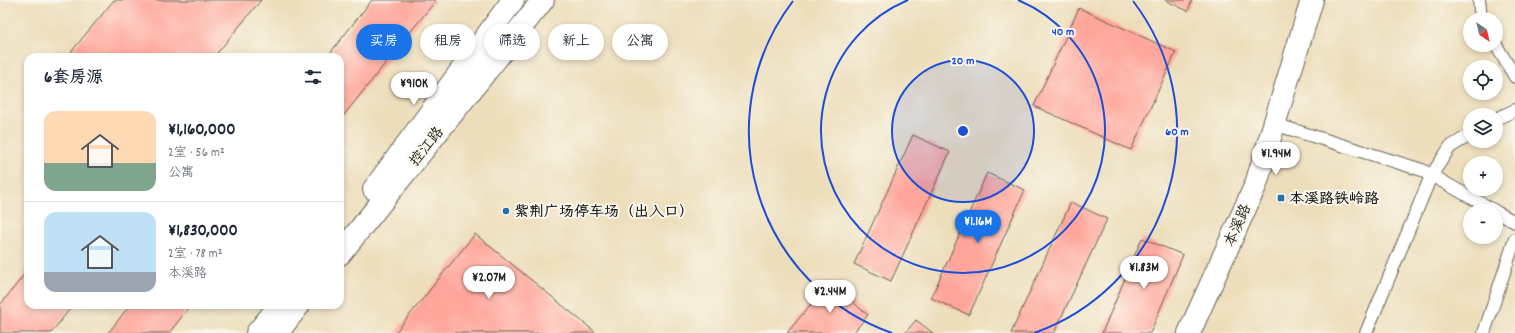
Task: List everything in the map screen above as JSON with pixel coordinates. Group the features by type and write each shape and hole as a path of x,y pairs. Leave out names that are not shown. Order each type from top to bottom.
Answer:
{"main road":[{"name":"控江路","path":"344,227 513,0"},
{"name":"控江路","path":"344,249 543,0"},
{"name":"本溪路","path":"1189,333 1256,184 1312,0"},
{"path":"257,333 277,309"},
{"path":"277,333 296,309"}],"lane":[{"path":"1479,0 1480,12"},
{"path":"1500,52 1515,77"},
{"path":"1503,116 1515,110"},
{"path":"1274,124 1422,170 1482,204"},
{"path":"1366,333 1431,176 1450,147 1463,139"},
{"path":"1503,215 1515,222"},
{"path":"1484,333 1515,239"}],"building":[{"path":"114,0 261,0 217,53 71,52"},
{"path":"372,0 436,0 412,30 412,24 356,24 356,60 388,60 344,115 344,53 330,53"},
{"path":"1165,0 1192,0 1188,11"},
{"path":"1079,8 1176,52 1131,150 1034,106"},
{"path":"913,135 950,152 891,281 854,264"},
{"path":"987,173 1025,190 969,315 931,298"},
{"path":"1071,202 1107,219 1054,333 1011,333"},
{"path":"475,234 595,332 395,333"},
{"path":"1142,238 1183,255 1150,333 1102,333"},
{"path":"24,275 24,309 70,309 51,333 2,333 0,332 0,305"},
{"path":"829,282 868,315 853,333 787,333"},
{"path":"127,309 188,309 169,333 108,333"},
{"path":"916,320 933,333 905,333"}],"place":[{"name":"本溪路铁岭路","path":"1281,198"},
{"name":"紫荆广场停车场（出入口）","path":"506,211"}]}
